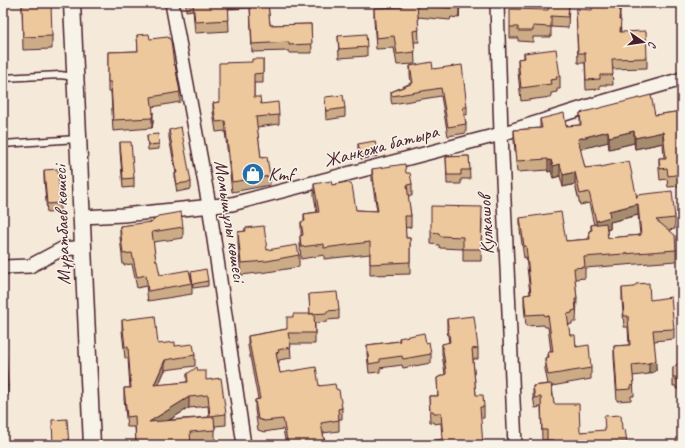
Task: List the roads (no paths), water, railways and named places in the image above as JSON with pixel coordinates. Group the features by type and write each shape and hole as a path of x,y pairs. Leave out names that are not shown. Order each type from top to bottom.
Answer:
{"street":[{"name":"Мұратбаев көшесі","path":"72,3 92,445"},
{"name":"Момышұлы көшесі","path":"172,3 209,205 244,445"},
{"name":"Кулкашов","path":"497,3 501,134 515,445"},
{"name":"Жанкожа батыра","path":"82,217 123,215 209,205 232,204 501,134 682,79"},
{"path":"3,267 30,266 62,249 82,249"}],"lane":[{"path":"3,78 60,75 75,78"},
{"path":"3,144 78,139"}],"place":[{"name":"Kmf","path":"253,174"}]}
